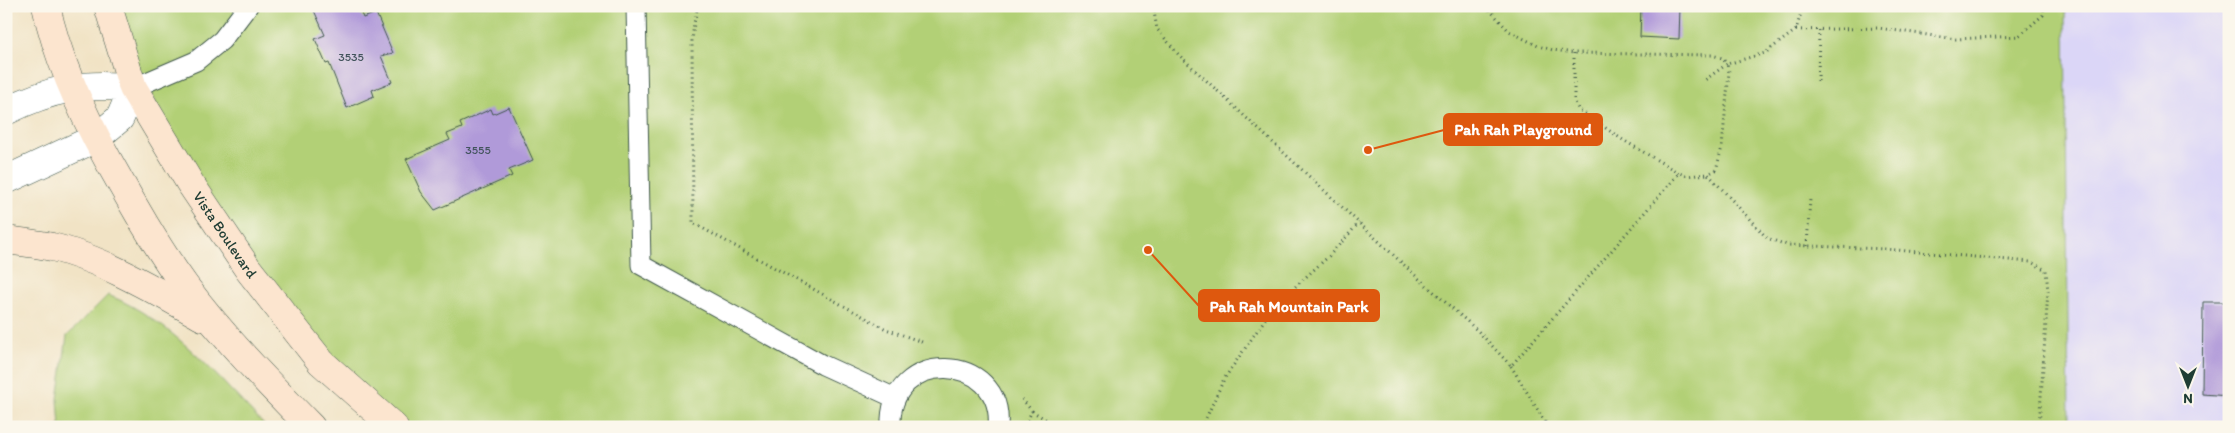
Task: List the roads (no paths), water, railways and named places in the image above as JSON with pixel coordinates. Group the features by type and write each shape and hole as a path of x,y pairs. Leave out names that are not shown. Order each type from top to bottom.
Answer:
{"main road":[{"path":"46,6 52,35 82,112 140,217 185,286 245,359 311,427"},
{"name":"Vista Boulevard","path":"108,6 133,88 190,183 248,269 321,362 394,427"},
{"path":"6,240 54,248 98,263 144,284 217,324"}],"street":[{"path":"6,111 72,87 104,84 133,88 120,118 96,138 6,180"}],"lane":[{"path":"133,88 196,61 222,40 248,6"},
{"path":"636,6 641,265 730,312 823,365 895,398"},
{"path":"891,427 890,414 895,398 906,383 921,372 939,367 958,369 975,376 988,389 996,406 998,427"}],"place":[{"name":"Pah Rah Playground","path":"1368,150"},
{"name":"Pah Rah Mountain Park","path":"1148,250"}]}
